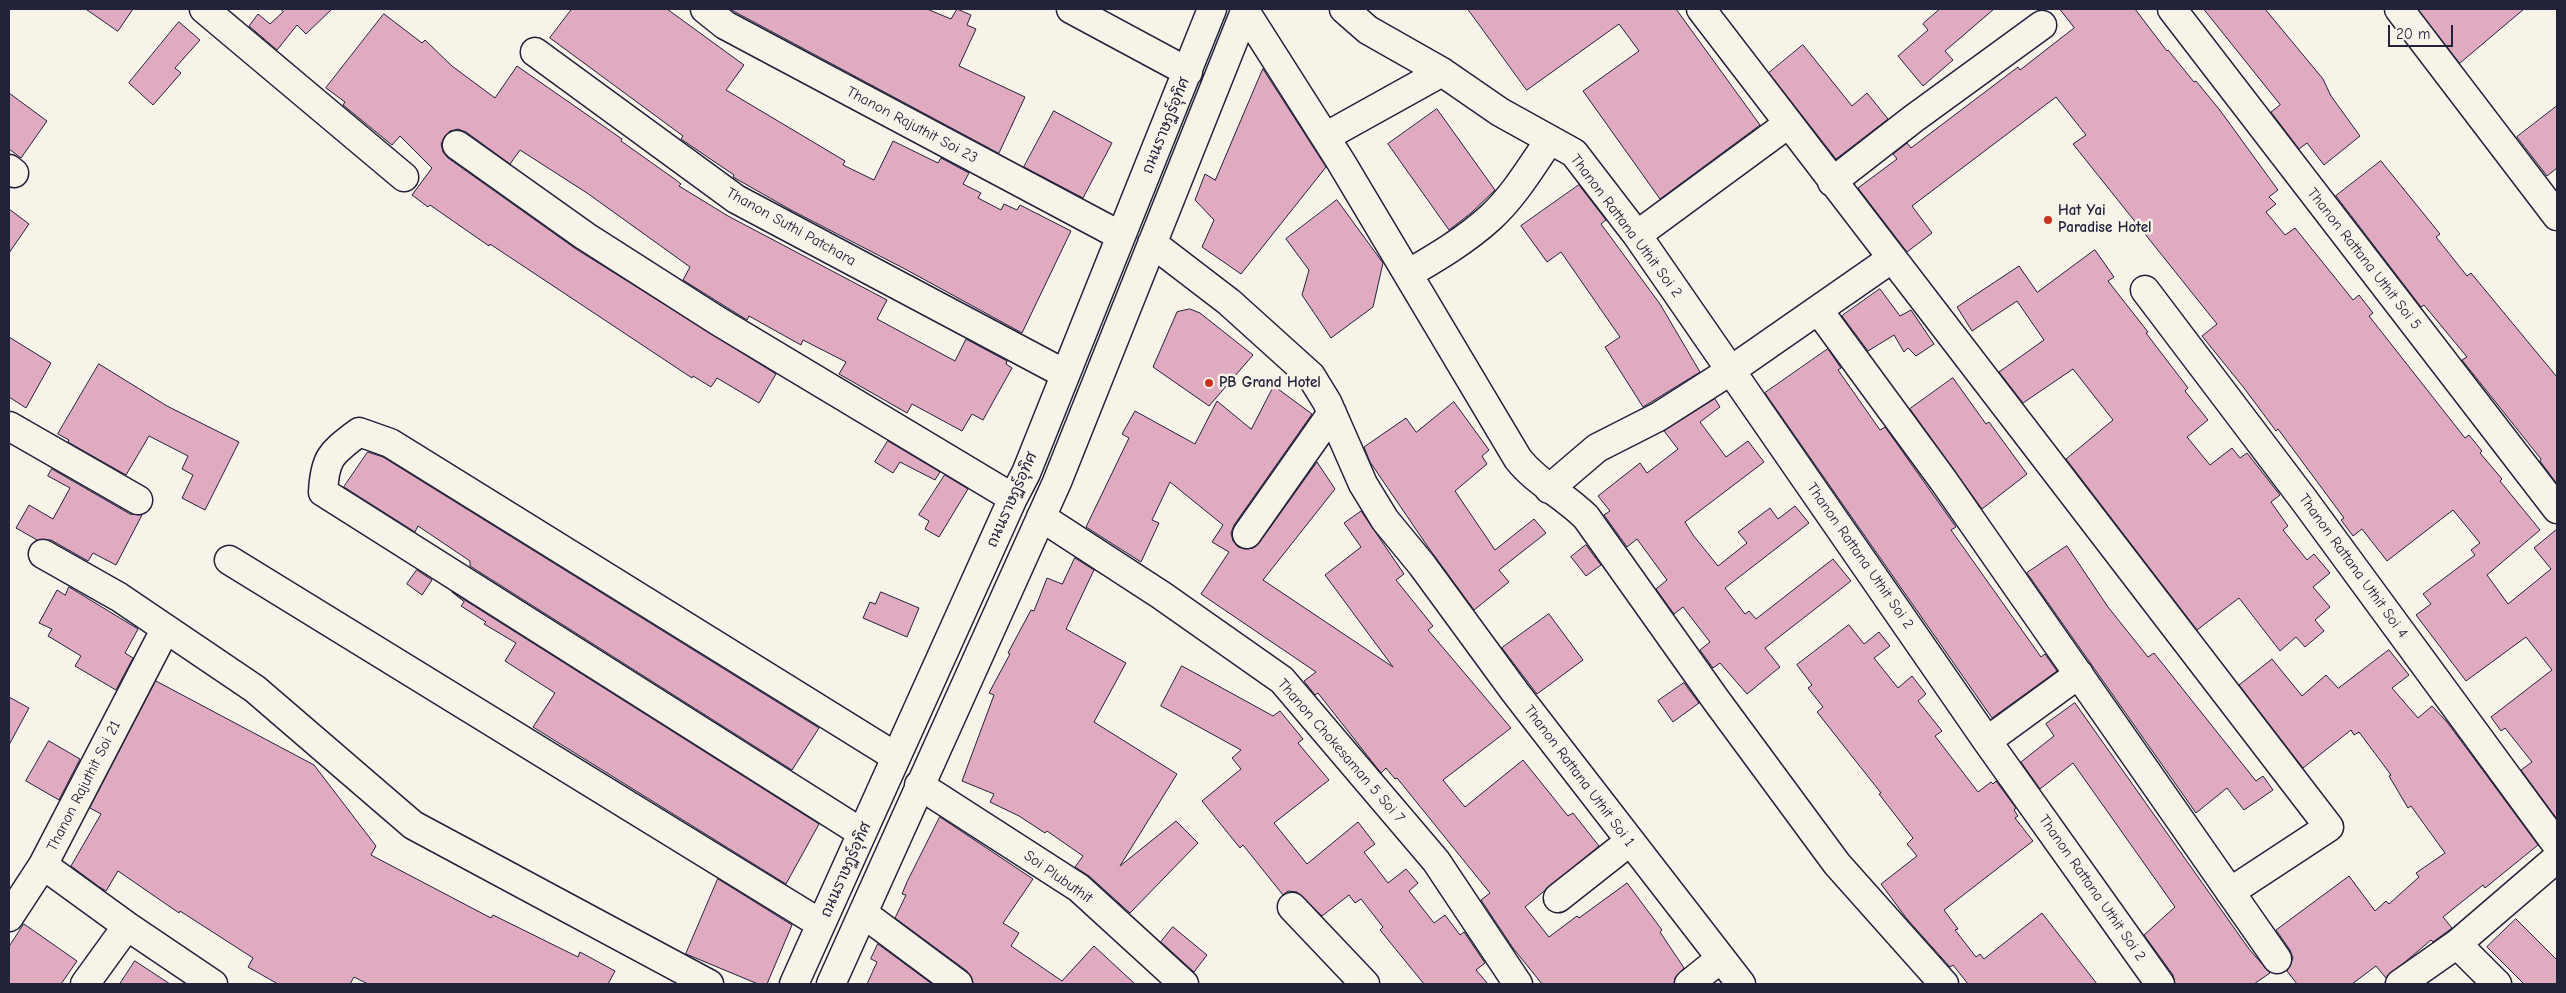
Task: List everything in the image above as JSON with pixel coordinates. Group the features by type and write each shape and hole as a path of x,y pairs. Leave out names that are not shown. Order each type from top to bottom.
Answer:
{"street":[{"path":"204,9 404,177"},
{"name":"Thanon Rajuthit Soi 23","path":"705,9 725,25 1121,236"},
{"path":"1071,9 1188,72"},
{"name":"ถนนราษฏร์อุทิศ","path":"794,984 1012,498 1026,473 1212,9"},
{"name":"Thanon Rattana Uthit Soi 2","path":"1344,9 1368,30 1442,72 1500,112 1549,141 1574,153 1637,235 1987,741 2160,984"},
{"path":"1701,9 1891,259 2329,827 2230,892"},
{"name":"Thanon Rattana Uthit Soi 5","path":"2172,9 2557,509"},
{"path":"2399,9 2557,216"},
{"path":"1245,10 1326,137 1518,459 1529,473 1549,489 1560,493 1586,516 1716,700 1837,864 1944,984"},
{"name":"ถนนราษฏร์อุทิศ","path":"831,984 864,914 919,785 1058,482 1245,10"},
{"path":"1832,182 1913,119 2042,25"},
{"name":"Thanon Suthi Patchara","path":"535,52 736,199 1065,374"},
{"path":"1326,137 1442,72"},
{"path":"1637,235 1788,124"},
{"path":"1408,274 1452,247 1490,218 1515,189 1549,141"},
{"path":"457,145 586,236 718,321 1012,498"},
{"name":"Thanon Rattana Uthit Soi 1","path":"1152,243 1229,302 1311,376 1332,413 1363,484 1385,520 1422,565 1629,842 1741,984"},
{"path":"1549,489 1597,448 1658,417 1730,371 1819,311 1891,259"},
{"name":"Thanon Rattana Uthit Soi 4","path":"2145,290 2304,500 2557,845"},
{"path":"1819,311 1943,480 2277,959"},
{"path":"1247,534 1332,413"},
{"path":"9,426 138,500"},
{"path":"862,834 323,492 324,474 333,452 359,432 390,443 896,757"},
{"name":"Thanon Chokesaman 5 Soi 7","path":"1041,517 1161,595 1282,680 1436,861 1518,984"},
{"path":"43,554 119,597 255,690 413,825 709,984"},
{"path":"229,560 821,924"},
{"name":"Thanon Rajuthit Soi 21","path":"165,630 43,865 127,926 213,984"},
{"path":"948,643 979,655"},
{"path":"1987,741 2079,674"},
{"name":"Soi Plubuthit","path":"919,785 1079,888 1184,984"},
{"path":"1558,898 1629,842"},
{"path":"2400,984 2457,944 2557,858"},
{"path":"9,917 43,865"},
{"path":"1292,907 1365,984"},
{"path":"864,914 958,984"},
{"path":"85,984 127,926"},
{"path":"2457,944 2497,984"},
{"path":"1689,984 1720,959"}],"building":[{"path":"86,9 133,9 118,31"},
{"path":"281,9 332,9 306,34 297,25 277,50 249,26 258,14 270,24 283,12"},
{"path":"572,9 667,9 744,65 726,90 845,161 843,165 874,180 893,141 938,163 941,158 969,173 963,184 981,193 978,198 1001,210 1004,204 1017,210 1020,205 1071,231 1022,333 733,177 734,175 681,139 683,136 550,38"},
{"path":"730,9 927,9 951,19 957,9 971,15 967,25 976,29 959,66 1025,97 999,153"},
{"path":"1468,9 1676,9 1760,125 1660,199 1583,91 1639,51 1619,24 1527,90"},
{"path":"1940,9 1994,9 1945,51 1953,60 1923,86 1898,56 1928,30 1923,24"},
{"path":"2060,9 2135,9 2167,51 2194,82 2196,81 2219,109 2278,190 2269,197 2276,204 2266,212 2285,235 2295,228 2353,300 2359,295 2373,313 2369,316 2465,438 2469,435 2482,451 2480,453 2502,479 2500,481 2540,530 2487,575 2508,604 2551,569 2534,548 2557,529 2557,819 2521,770 2532,762 2505,728 2501,731 2491,717 2552,670 2526,637 2466,681 2416,615 2431,604 2423,594 2475,555 2471,550 2480,543 2453,510 2387,561 2362,529 2353,536 2341,520 2344,518 2278,429 2276,431 2202,336 2217,324 2073,144 2086,135 2056,97 1912,206 1932,233 1907,252 1858,188 1897,159 1893,154 1907,143 1911,148 2018,67 2020,70 2074,28"},
{"path":"2204,9 2265,9 2323,79 2331,96 2360,136 2324,165 2307,143 2299,149 2271,112 2280,105"},
{"path":"2418,9 2524,9 2460,63"},
{"path":"384,14 422,43 425,40 452,66 495,98 517,66 622,139 621,141 681,184 679,186 728,216 887,300 877,319 955,361 966,339 1007,361 1006,364 1012,368 983,420 972,414 962,431 912,404 907,413 839,374 846,362 803,340 801,345 749,316 747,320 683,280 690,267 587,193 520,150 510,164 466,132 458,129 450,131 441,144 443,152 448,158 576,249 776,374 759,403 717,378 711,387 693,376 692,378 490,244 489,246 430,205 428,207 412,195 432,168 400,136 392,145 343,105 345,102 326,88"},
{"path":"179,22 200,40 175,68 181,73 153,105 129,83"},
{"path":"1803,45 1852,106 1867,93 1888,119 1836,159 1769,73"},
{"path":"1263,69 1326,167 1241,274 1202,247 1214,220 1195,200 1205,174 1215,180"},
{"path":"9,93 47,121 21,158 9,149"},
{"path":"2557,106 2557,168 2547,176 2517,137"},
{"path":"1437,109 1495,190 1471,213 1449,230 1388,144"},
{"path":"1054,111 1112,143 1083,198 1024,167"},
{"path":"2381,161 2440,234 2436,237 2467,276 2471,273 2557,377 2557,484 2540,461 2541,459 2462,360 2467,357 2424,305 2421,307 2336,196"},
{"path":"1579,185 1606,220 1601,224 1660,304 1700,372 1643,407 1605,347 1620,337 1561,252 1547,262 1521,226"},
{"path":"1337,200 1383,263 1373,307 1331,338 1302,295 1309,270 1286,239"},
{"path":"9,209 29,224 9,253"},
{"path":"2095,250 2114,277 2108,281 2148,332 2146,333 2188,388 2185,391 2208,420 2187,437 2210,465 2232,448 2240,458 2247,453 2280,495 2271,502 2288,526 2283,530 2307,560 2314,554 2330,573 2313,587 2330,607 2315,620 2324,631 2305,647 2296,637 2280,651 2239,598 2197,630 2066,459 2113,420 2073,369 2023,403 1999,372 2044,340 2017,301 1972,331 1957,307 2019,266 2037,292"},
{"path":"1880,289 1900,316 1911,310 1934,344 1916,356 1908,348 1904,352 1894,335 1868,351 1842,316"},
{"path":"1190,309 1200,313 1253,355 1209,406 1153,367 1177,312"},
{"path":"9,337 51,363 26,408 9,397"},
{"path":"1828,349 1841,368 1838,370 1880,430 1885,427 1956,527 1951,530 2041,657 2045,654 2057,671 1992,718 1765,393"},
{"path":"99,364 167,406 239,442 205,510 182,498 193,475 182,469 188,456 149,436 126,475 68,442 69,440 58,434"},
{"path":"1953,378 1986,424 1989,422 2027,474 1982,509 1910,409"},
{"path":"1274,386 1312,414 1234,525 1231,533 1233,541 1238,547 1245,549 1253,548 1259,543 1317,462 1335,489 1263,580 1393,667 1325,575 1361,547 1344,523 1361,511 1404,574 1396,580 1433,626 1428,630 1511,728 1443,780 1465,807 1523,760 1568,816 1573,813 1599,846 1525,907 1549,937 1627,883 1662,930 1660,932 1684,968 1675,978 1674,984 1542,984 1513,948 1481,900 1490,893 1397,778 1395,779 1386,768 1381,773 1318,693 1315,695 1304,681 1316,672 1201,594 1229,552 1212,542 1223,525 1170,482 1152,520 1159,523 1141,562 1086,527 1129,438 1122,434 1135,411 1195,444 1217,401 1251,429"},
{"path":"1715,399 1720,407 1700,422 1726,457 1748,441 1764,462 1685,522 1693,535 1718,566 1747,543 1738,532 1770,508 1778,519 1795,506 1809,523 1725,588 1745,614 1749,611 1756,619 1833,559 1851,581 1765,648 1780,667 1747,694 1720,663 1713,668 1700,650 1710,642 1683,607 1674,614 1656,589 1667,580 1637,539 1627,547 1604,515 1610,511 1598,496 1640,463 1647,473 1678,449 1664,431"},
{"path":"1454,402 1489,450 1482,456 1487,464 1455,491 1495,550 1534,519 1546,533 1499,570 1509,582 1474,610 1370,462 1364,447 1406,418 1416,432"},
{"path":"888,441 940,472 935,480 900,462 893,473 875,462"},
{"path":"368,452 383,457 819,728 792,770 470,566 470,561 418,526 415,532 344,487"},
{"path":"52,469 130,514 142,515 116,565 93,553 88,561 51,540 37,540 16,528 29,505 53,519 70,488 48,476"},
{"path":"945,475 968,489 939,537 925,529 929,521 919,515"},
{"path":"1586,545 1601,565 1586,576 1571,557"},
{"path":"2067,546 2108,607 2148,657 2154,653 2256,781 2263,776 2273,790 2244,810 2227,788 2196,813 2027,573"},
{"path":"1075,558 1094,570 1066,629 1126,663 1094,722 1177,774 1120,866 1176,821 1198,843 1130,913 1089,876 1075,867 1083,856 1047,831 1045,833 1019,816 990,802 994,794 962,781 994,695 989,693 1010,654 1008,653 1031,610 1034,611 1047,578 1062,584"},
{"path":"417,570 432,580 422,595 407,584"},
{"path":"69,587 138,629 125,653 133,658 116,690 75,666 81,656 48,636 52,629 39,623 57,590 65,595"},
{"path":"452,592 819,824 786,884 533,727 555,693 505,661 516,643 484,624 486,622 461,606 464,602"},
{"path":"881,592 919,608 907,637 863,618 870,602 875,604"},
{"path":"1549,614 1583,660 1537,694 1502,648"},
{"path":"1849,625 1864,644 1879,632 1890,646 1874,658 1898,688 1912,676 1926,694 1918,701 1942,731 1935,736 1978,792 1991,782 1993,784 1996,781 2016,808 2014,810 2018,816 2015,818 2033,841 1944,910 1958,929 1955,930 1976,957 1980,954 1984,959 2042,913 2097,984 1968,984 1953,965 1950,967 1907,919 1881,884 1917,856 1907,844 1913,838 1879,794 1881,793 1817,712 1823,707 1808,688 1812,685 1797,665"},
{"path":"2389,650 2409,675 2392,688 2418,718 2432,706 2447,722 2538,845 2485,888 2483,885 2443,917 2452,928 2433,942 2431,940 2386,978 2376,966 2352,984 2297,984 2287,971 2293,958 2290,950 2276,930 2349,876 2375,911 2386,901 2389,904 2419,877 2416,873 2445,853 2411,806 2408,808 2389,776 2391,775 2359,732 2354,735 2351,730 2303,768 2239,685 2272,659 2302,696 2326,675 2338,688"},
{"path":"1182,666 1273,716 1280,711 1303,739 1298,743 1329,780 1274,823 1307,864 1358,822 1375,844 1364,852 1388,883 1406,869 1418,883 1409,891 1434,923 1445,915 1460,935 1464,932 1485,963 1476,970 1488,984 1424,984 1380,930 1383,927 1361,899 1355,903 1349,895 1322,916 1297,892 1288,891 1283,895 1243,845 1240,848 1202,801 1241,769 1232,758 1241,750 1161,706"},
{"path":"156,681 314,765 376,846 371,855 491,918 493,915 578,957 580,952 615,971 608,984 368,984 354,977 350,984 278,984 248,967 253,958 180,911 179,913 118,871 106,891 98,886 71,866 101,814 90,808"},
{"path":"1684,683 1699,703 1673,722 1658,701"},
{"path":"9,697 29,708 9,745"},
{"path":"2075,703 2249,949 2270,973 2254,984 2175,984 2173,975 2144,935 2175,907 2073,763 2040,789 2021,762 2054,736 2046,724"},
{"path":"49,741 80,759 59,800 26,781"},
{"path":"940,817 1033,879 1003,923 1019,933 1011,946 1062,981 1094,946 1135,984 973,984 967,971 895,918 906,895 902,894 907,882"},
{"path":"718,879 792,925 767,984 758,984 686,954"},
{"path":"2516,919 2557,960 2557,984 2524,984 2487,947"},
{"path":"24,924 77,961 61,984 9,984 9,947"},
{"path":"1173,927 1207,955 1194,972 1161,942"},
{"path":"878,944 932,984 867,984 877,962 871,959"},
{"path":"135,961 170,984 120,984"}],"place":[{"name":"Hat Yai Paradise Hotel","path":"2048,220"},
{"name":"PB Grand Hotel","path":"1209,383"}]}
